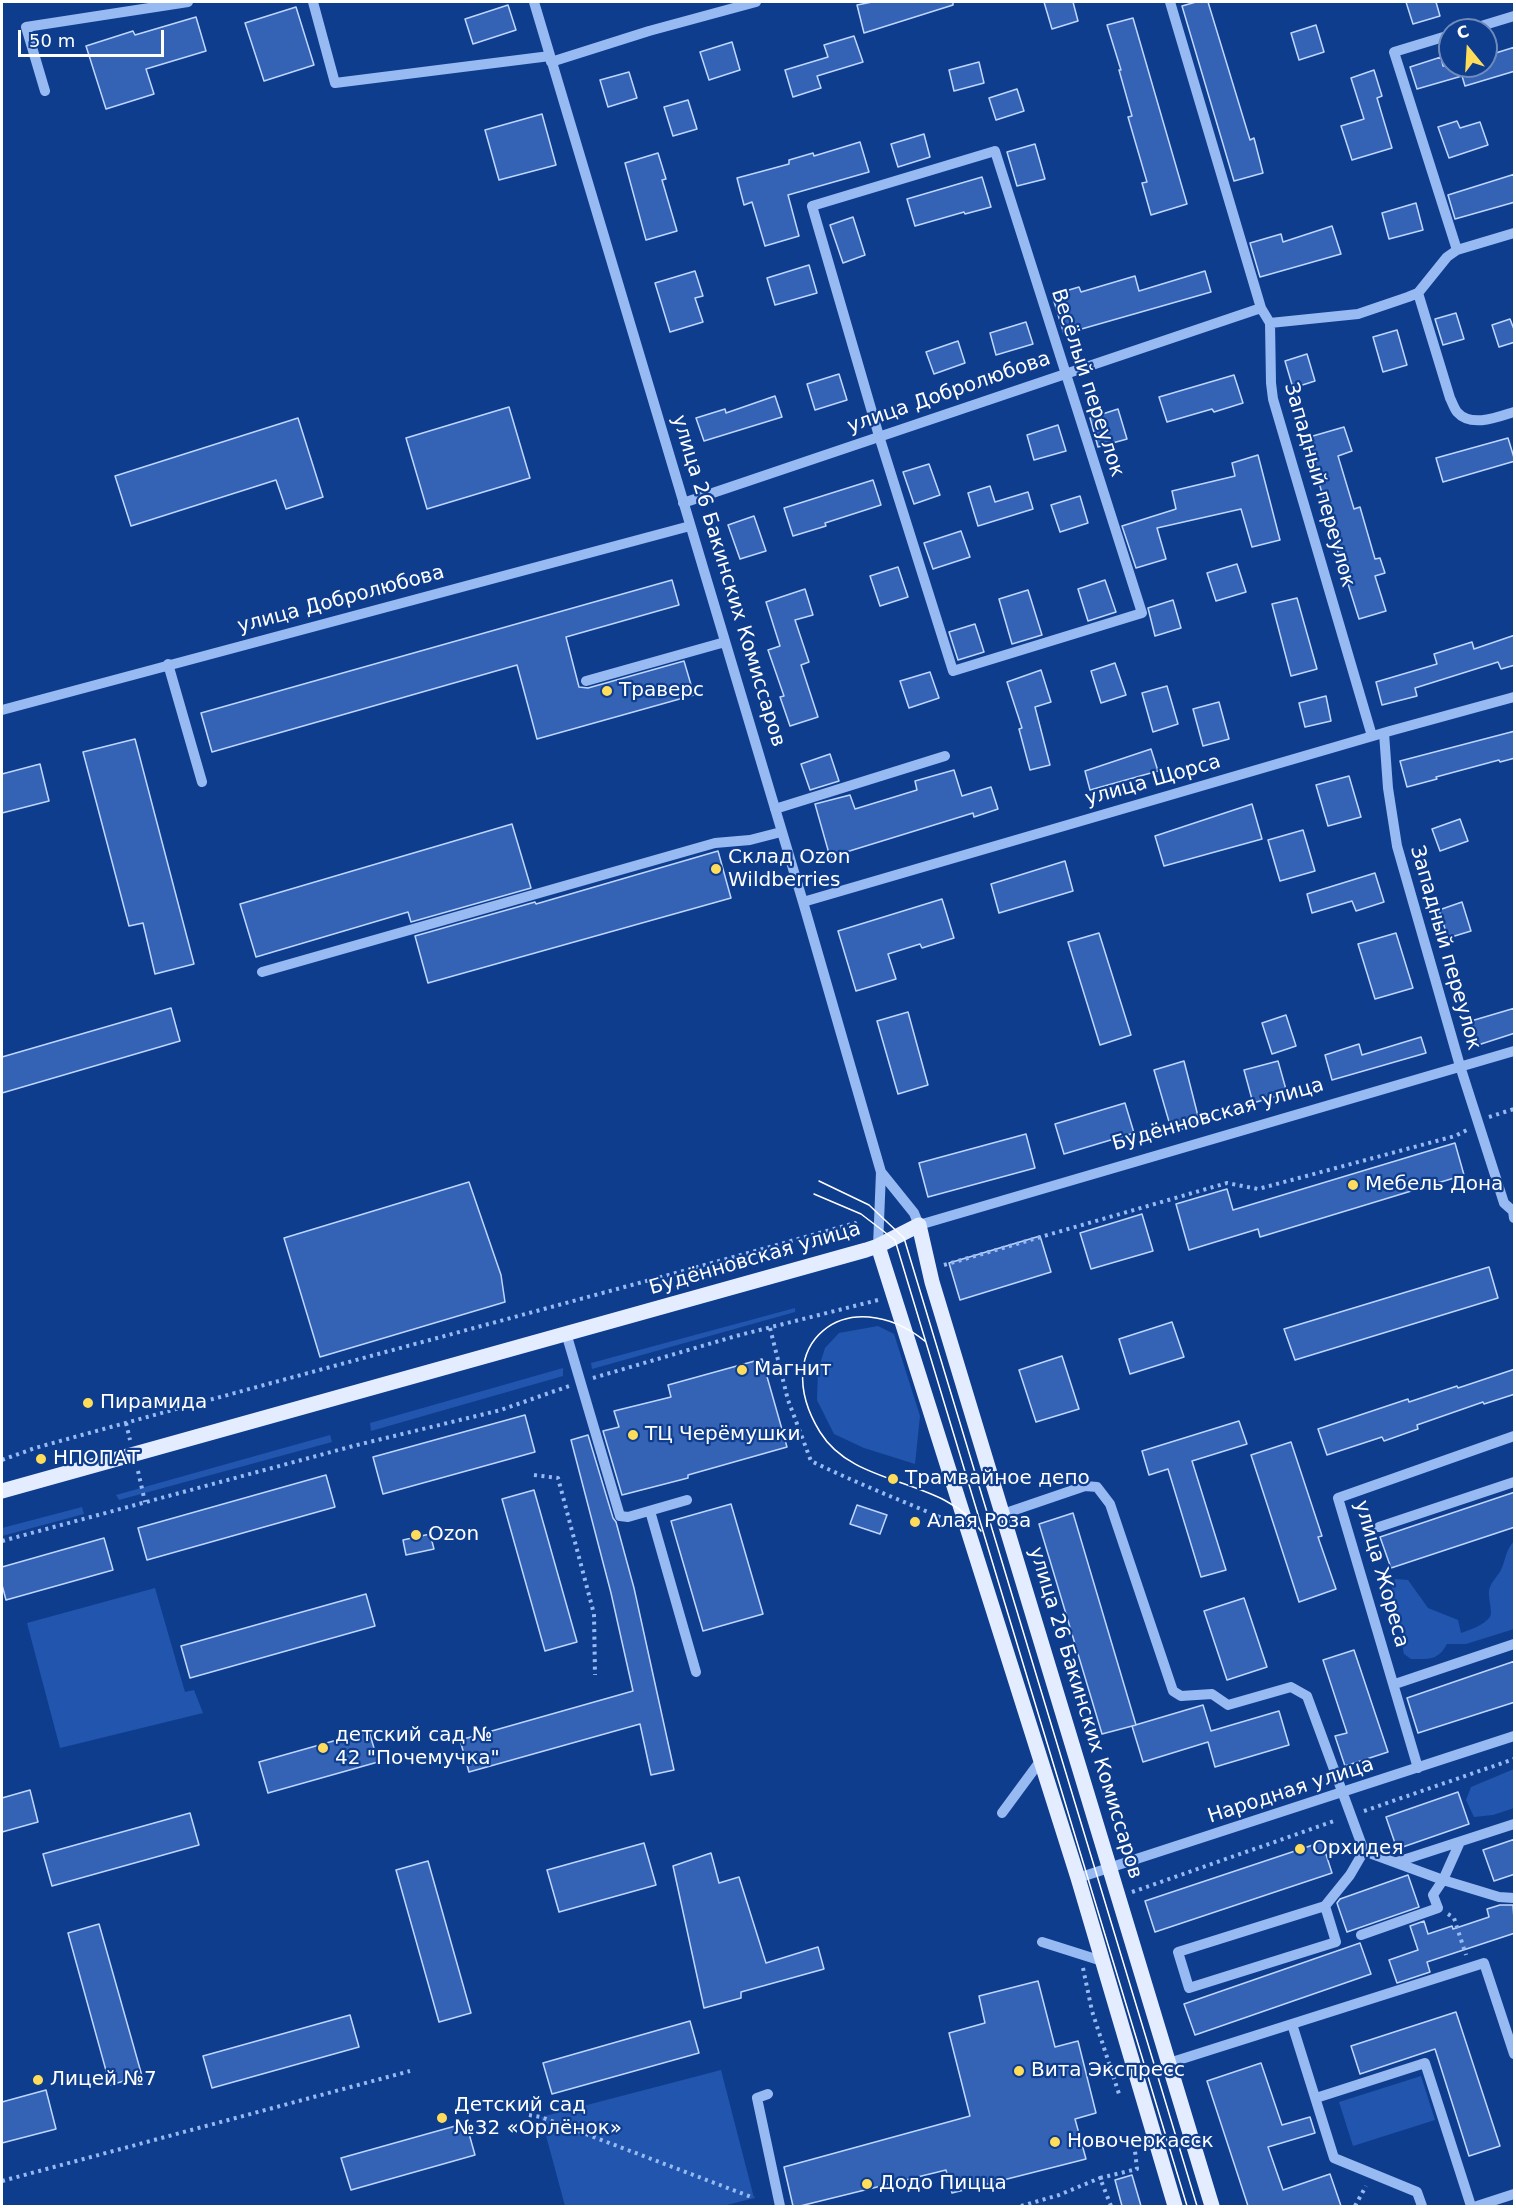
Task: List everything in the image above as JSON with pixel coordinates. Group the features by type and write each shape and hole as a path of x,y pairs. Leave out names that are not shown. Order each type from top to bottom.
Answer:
{"main road":[{"name":"Будённовская улица","path":"2,1491 872,1248 919,1225"},
{"name":"улица 26 Бакинских Комиссаров","path":"919,1225 932,1282 1212,2206"},
{"name":"улица 26 Бакинских Комиссаров","path":"872,1248 894,1294 1078,1878 1175,2206"}],"street":[{"path":"45,91 26,27 188,2"},
{"path":"314,2 335,83 550,59 756,2"},
{"name":"улица 26 Бакинских Комиссаров","path":"534,2 782,831 881,1172 914,1213 919,1225"},
{"path":"1170,2 1261,308 1270,323 1358,314 1418,293 1447,257 1457,250 1515,233"},
{"path":"1498,21 1515,16"},
{"path":"1438,39 1394,52 1457,250"},
{"name":"Весёлый переулок","path":"995,151 1142,613 953,671 879,436 812,206 995,151"},
{"path":"1418,293 1450,398 1458,413 1467,419 1485,420 1515,412"},
{"name":"улица Добролюбова","path":"683,503 1261,308"},
{"name":"Западный переулок","path":"1270,323 1273,399 1372,736"},
{"name":"улица Добролюбова","path":"2,710 690,526"},
{"path":"586,681 725,642"},
{"path":"168,664 202,782"},
{"name":"улица Щорса","path":"802,902 1372,736 1515,697"},
{"name":"Западный переулок","path":"1384,733 1388,788 1397,846 1460,1066 1504,1203 1513,1211 1515,1218"},
{"path":"775,809 945,756"},
{"path":"262,972 715,843 750,840 782,831"},
{"name":"Будённовская улица","path":"919,1225 1515,1051"},
{"name":"улица 26 Бакинских Комиссаров","path":"872,1248 881,1172"},
{"path":"566,1334 616,1510 620,1516 628,1517 687,1500"},
{"name":"улица Жореса","path":"1419,1768 1338,1498 1515,1436"},
{"path":"1379,1527 1515,1482"},
{"path":"1003,1514 1085,1486 1097,1487 1110,1504 1173,1690 1181,1696 1212,1694 1228,1705 1291,1687 1307,1696 1364,1851"},
{"path":"650,1510 696,1672"},
{"path":"1395,1684 1515,1644"},
{"name":"Народная улица","path":"1078,1878 1515,1736"},
{"path":"1002,1813 1041,1760"},
{"path":"1397,1862 1515,1824"},
{"path":"1361,1935 1438,1908 1433,1895 1443,1880 1460,1842"},
{"path":"1364,1851 1443,1880 1499,1897 1515,1898"},
{"path":"1325,1906 1336,1942 1189,1988 1178,1952 1325,1906 1350,1875 1364,1851"},
{"path":"1042,1942 1102,1961"},
{"path":"1169,2063 1485,1963 1515,2054"},
{"path":"1292,2024 1334,2158 1417,2192 1422,2206"},
{"path":"1316,2098 1425,2063 1471,2206"},
{"path":"768,2094 757,2098 780,2206"},
{"path":"1477,2206 1515,2194"}],"path":[{"path":"944,1265 1227,1182 1258,1189 1455,1136 1495,1114 1515,1109"},
{"path":"2,1460 46,1445 656,1279 855,1222 872,1248"},
{"path":"2,1541 357,1445 501,1410 580,1382 894,1294"},
{"path":"770,1328 788,1400 811,1461 854,1482 889,1494 949,1521"},
{"path":"534,1475 558,1478 594,1614 595,1675"},
{"path":"1131,1892 1515,1759"},
{"path":"1438,1908 1454,1918 1470,1967"},
{"path":"1079,1954 1092,2011 1120,2097"},
{"path":"2,2181 410,2071"},
{"path":"529,2115 541,2117 754,2198"},
{"path":"1021,2206 1059,2195 1100,2178 1137,2169 1136,2151"},
{"path":"1355,2206 1373,2174"},
{"path":"1100,2178 1111,2206"}],"shaded area":[{"path":"795,1308 795,1312 592,1369 591,1363"},
{"path":"878,1326 894,1334 920,1416 915,1464 864,1448 834,1434 817,1400 818,1370 825,1348 839,1333"},
{"path":"563,1368 563,1376 371,1431 370,1423"},
{"path":"330,1435 332,1442 119,1500 116,1495"},
{"path":"82,1507 84,1514 2,1536 2,1528"},
{"path":"1514,1541 1514,1629 1466,1644 1447,1644 1440,1654 1432,1658 1411,1659 1404,1654 1391,1591 1395,1579 1408,1580 1428,1608 1458,1620 1461,1633 1481,1625 1490,1617 1489,1590"},
{"path":"155,1588 185,1692 194,1690 203,1713 60,1748 27,1623"},
{"path":"1514,1769 1514,1808 1493,1815 1474,1817 1466,1800 1471,1787"},
{"path":"721,2070 754,2198 723,2206 565,2206 541,2117"},
{"path":"1421,2076 1435,2120 1353,2146 1339,2102"}],"building":[{"path":"872,2 953,2 953,5 864,33 857,5"},
{"path":"1044,2 1073,2 1078,21 1052,29"},
{"path":"1196,2 1208,2 1250,140 1254,138 1263,173 1234,181 1182,6"},
{"path":"1406,2 1436,2 1440,16 1413,24"},
{"path":"508,5 516,30 473,44 465,19"},
{"path":"296,7 314,65 264,81 245,23"},
{"path":"196,17 206,51 146,69 154,94 106,109 86,46 133,31 135,35"},
{"path":"1133,18 1187,204 1151,215 1142,183 1147,182 1128,117 1132,116 1107,25"},
{"path":"1316,25 1324,52 1299,60 1291,33"},
{"path":"854,36 863,62 817,76 821,88 793,97 785,70 828,57 824,45"},
{"path":"732,42 740,70 709,80 700,52"},
{"path":"1515,47 1515,71 1498,76 1498,52"},
{"path":"1438,58 1438,78 1455,78 1417,89 1410,67"},
{"path":"979,62 984,83 954,91 949,70"},
{"path":"1374,70 1382,96 1377,98 1392,148 1352,160 1341,126 1364,119 1351,78"},
{"path":"629,72 637,98 608,107 600,80"},
{"path":"1463,78 1492,78 1465,86"},
{"path":"1017,89 1024,111 996,120 989,98"},
{"path":"688,100 697,129 673,136 664,107"},
{"path":"542,114 556,165 499,180 485,130"},
{"path":"1457,121 1460,128 1480,122 1488,145 1449,158 1438,127"},
{"path":"924,134 930,157 898,167 891,144"},
{"path":"860,142 869,172 788,195 799,236 765,246 752,202 744,205 737,178 789,164 789,160 813,153 814,156"},
{"path":"1035,144 1045,179 1017,186 1007,152"},
{"path":"658,153 666,179 662,180 677,231 646,240 625,163"},
{"path":"1515,174 1515,202 1455,219 1448,195"},
{"path":"982,177 991,207 915,226 907,199"},
{"path":"1416,203 1423,230 1389,239 1382,213"},
{"path":"853,217 865,255 843,263 830,225"},
{"path":"1332,226 1341,254 1260,277 1250,243 1281,234 1283,242"},
{"path":"809,265 817,293 775,305 767,278"},
{"path":"695,271 703,296 695,298 703,322 670,332 655,283"},
{"path":"1205,271 1211,292 1064,334 1052,295 1079,287 1081,292 1135,276 1139,291"},
{"path":"1456,313 1464,339 1443,345 1435,319"},
{"path":"1510,319 1515,332 1515,342 1499,347 1492,325"},
{"path":"1026,322 1033,344 996,355 990,333"},
{"path":"1397,330 1407,365 1383,372 1373,337"},
{"path":"958,341 965,363 934,374 926,352"},
{"path":"1307,354 1315,381 1293,388 1285,361"},
{"path":"839,374 847,400 815,410 807,384"},
{"path":"1234,375 1243,403 1167,422 1159,397"},
{"path":"775,396 782,417 704,441 696,418 725,409 726,413"},
{"path":"509,407 530,478 427,509 406,438"},
{"path":"1118,409 1127,439 1098,447 1090,418"},
{"path":"298,418 323,497 286,509 276,480 131,526 115,476"},
{"path":"1058,425 1066,451 1034,460 1027,435"},
{"path":"1344,427 1352,451 1338,456 1354,509 1360,507 1375,559 1380,558 1385,573 1375,576 1386,611 1359,619 1327,517 1329,517 1306,438"},
{"path":"1508,438 1515,461 1443,482 1436,458"},
{"path":"1258,455 1280,540 1252,547 1241,509 1157,528 1166,559 1136,568 1122,526 1176,509 1172,491 1235,476 1232,463"},
{"path":"929,464 940,495 914,504 903,472"},
{"path":"873,480 881,505 793,536 784,508"},
{"path":"990,486 995,502 1028,492 1033,509 978,526 968,493"},
{"path":"1080,496 1088,523 1060,532 1051,505"},
{"path":"754,516 766,551 740,559 728,525"},
{"path":"961,531 970,557 933,569 924,543"},
{"path":"1237,564 1246,592 1216,601 1207,573"},
{"path":"898,567 908,597 880,606 870,576"},
{"path":"672,580 679,605 566,637 579,687 588,688 684,661 694,695 537,739 517,665 212,752 201,713"},
{"path":"1105,580 1116,612 1088,621 1078,589"},
{"path":"805,589 813,615 795,620 809,662 801,665 818,717 790,726 780,697 784,696 768,650 780,646 766,602"},
{"path":"1028,590 1042,635 1012,644 999,599"},
{"path":"1297,598 1317,669 1291,676 1272,604"},
{"path":"1173,600 1181,628 1155,636 1148,608"},
{"path":"975,624 984,652 958,660 949,632"},
{"path":"1515,635 1515,665 1501,669 1498,662 1415,688 1417,696 1382,705 1376,682 1437,664 1434,654 1472,642 1474,649"},
{"path":"1115,663 1126,695 1101,703 1091,671"},
{"path":"1041,670 1051,702 1035,707 1050,765 1030,770 1019,729 1022,728 1007,682"},
{"path":"930,672 939,698 909,708 900,681"},
{"path":"1167,686 1178,724 1153,732 1142,693"},
{"path":"1326,696 1331,721 1305,727 1299,703"},
{"path":"1219,702 1229,739 1203,746 1193,709"},
{"path":"1515,731 1515,758 1500,762 1499,760 1407,787 1400,761"},
{"path":"135,739 194,964 155,974 143,923 129,926 83,752"},
{"path":"1151,749 1158,771 1090,790 1085,771"},
{"path":"830,754 839,781 810,790 801,764"},
{"path":"40,764 49,801 2,813 2,774"},
{"path":"954,770 962,796 991,787 998,809 974,817 973,813 830,857 815,804 850,795 855,809 917,790 915,781"},
{"path":"1349,776 1361,817 1328,826 1316,785"},
{"path":"1252,804 1262,839 1164,866 1155,836"},
{"path":"1460,819 1468,841 1440,851 1432,829"},
{"path":"512,824 531,888 411,922 408,912 256,957 240,904"},
{"path":"1303,830 1315,871 1280,881 1268,840"},
{"path":"718,851 731,898 428,983 415,936 535,902 536,904"},
{"path":"1065,861 1073,891 999,913 991,884"},
{"path":"1375,873 1384,902 1356,911 1352,901 1312,913 1307,894"},
{"path":"942,899 954,938 922,948 920,944 888,954 896,979 856,991 838,931"},
{"path":"1462,902 1471,931 1448,938 1439,910"},
{"path":"1099,933 1131,1035 1100,1045 1068,942"},
{"path":"1396,933 1413,988 1375,999 1358,944"},
{"path":"171,1008 180,1041 2,1093 2,1057"},
{"path":"1515,1008 1515,1033 1478,1045 1471,1021"},
{"path":"908,1012 928,1085 898,1094 877,1021"},
{"path":"1286,1015 1296,1046 1272,1054 1262,1023"},
{"path":"1421,1037 1426,1053 1332,1080 1325,1055 1359,1044 1362,1055"},
{"path":"1184,1061 1200,1124 1172,1132 1154,1070"},
{"path":"1278,1061 1287,1093 1253,1103 1244,1070"},
{"path":"1125,1103 1134,1133 1064,1154 1055,1124"},
{"path":"1026,1134 1035,1168 928,1197 919,1163"},
{"path":"1455,1143 1464,1175 1260,1237 1258,1229 1189,1250 1176,1204 1227,1189 1233,1210"},
{"path":"469,1182 501,1275 505,1302 320,1357 284,1238"},
{"path":"1142,1214 1153,1251 1091,1269 1080,1233"},
{"path":"1040,1236 1051,1272 960,1300 949,1263"},
{"path":"1489,1267 1498,1298 1295,1360 1284,1329"},
{"path":"1172,1322 1184,1357 1130,1374 1119,1339"},
{"path":"1062,1356 1079,1409 1036,1422 1019,1370"},
{"path":"762,1359 787,1447 688,1475 688,1478 622,1495 603,1431 619,1427 614,1411 671,1397 668,1385"},
{"path":"1515,1369 1515,1394 1484,1404 1483,1402 1417,1425 1418,1429 1384,1441 1382,1437 1327,1455 1318,1429 1408,1399 1409,1402"},
{"path":"525,1415 535,1452 383,1494 373,1457"},
{"path":"1239,1421 1247,1444 1192,1461 1226,1570 1201,1577 1168,1469 1149,1475 1142,1451"},
{"path":"588,1435 634,1588 674,1770 651,1775 640,1724 469,1772 460,1740 633,1691 611,1593 571,1440"},
{"path":"1291,1442 1322,1536 1318,1537 1336,1589 1299,1602 1251,1455"},
{"path":"326,1475 335,1507 147,1560 138,1528"},
{"path":"534,1490 577,1642 545,1651 502,1499"},
{"path":"1515,1492 1515,1527 1391,1568 1380,1537"},
{"path":"731,1504 763,1614 703,1631 671,1521"},
{"path":"857,1505 887,1515 880,1534 850,1524"},
{"path":"1073,1513 1136,1725 1102,1734 1039,1524"},
{"path":"430,1534 434,1549 406,1555 403,1540"},
{"path":"104,1538 113,1570 6,1600 2,1585 2,1567"},
{"path":"366,1594 375,1626 190,1678 181,1646"},
{"path":"1244,1598 1267,1667 1227,1680 1204,1611"},
{"path":"1354,1650 1388,1752 1345,1766 1335,1736 1347,1733 1323,1660"},
{"path":"1515,1661 1515,1702 1418,1733 1407,1698"},
{"path":"1203,1705 1211,1731 1279,1711 1289,1745 1215,1767 1208,1742 1143,1762 1132,1726"},
{"path":"369,1731 378,1762 268,1793 259,1762"},
{"path":"30,1790 38,1822 2,1832 2,1798"},
{"path":"1458,1792 1469,1824 1397,1849 1386,1817"},
{"path":"190,1813 199,1845 52,1886 43,1854"},
{"path":"1515,1839 1515,1874 1494,1881 1483,1850"},
{"path":"1322,1842 1332,1873 1155,1932 1145,1901"},
{"path":"644,1843 656,1885 559,1912 547,1870"},
{"path":"711,1853 719,1883 739,1877 766,1963 818,1947 824,1969 741,1992 741,1998 704,2008 673,1866"},
{"path":"428,1861 471,2013 439,2022 396,1870"},
{"path":"1408,1875 1419,1907 1347,1932 1337,1903 1340,1899"},
{"path":"1500,1905 1513,1905 1515,1933 1427,1962 1430,1972 1397,1983 1389,1960 1418,1950 1410,1926 1424,1921 1428,1934 1452,1926 1453,1929 1489,1917 1487,1909"},
{"path":"99,1924 142,2076 110,2085 68,1933"},
{"path":"1360,1943 1371,1974 1195,2035 1184,2004"},
{"path":"1038,1981 1055,2047 1078,2041 1096,2113 1075,2119 1086,2159 952,2193 946,2170 793,2206 784,2167 970,2116 949,2033 985,2023 979,1996"},
{"path":"1456,2012 1500,2146 1469,2156 1435,2049 1360,2074 1351,2046"},
{"path":"350,2015 359,2047 212,2088 203,2056"},
{"path":"690,2021 699,2053 552,2094 543,2063"},
{"path":"1261,2063 1282,2125 1310,2117 1315,2133 1268,2147 1283,2190 1330,2174 1341,2206 1248,2206 1207,2081"},
{"path":"46,2090 56,2129 2,2143 2,2102"},
{"path":"466,2123 475,2155 351,2190 341,2158"},
{"path":"1132,2175 1141,2206 1122,2206 1115,2180"}],"tram line":[{"path":"819,1181 869,1205 904,1238 1197,2206"},
{"path":"814,1194 861,1214 895,1240 1187,2206"},
{"path":"926,1342 897,1324 869,1317 844,1320 824,1330 809,1348 803,1372 806,1400 820,1432 835,1450 855,1464 876,1474 945,1500 965,1513 981,1531"}],"place":[{"name":"Траверс","path":"607,691"},
{"name":"Склад Ozon Wildberries","path":"716,869"},
{"name":"Мебель Дона","path":"1353,1185"},
{"name":"Магнит","path":"742,1370"},
{"name":"Пирамида","path":"88,1403"},
{"name":"ТЦ Черёмушки","path":"633,1435"},
{"name":"НПОПАТ","path":"41,1459"},
{"name":"Трамвайное депо","path":"893,1479"},
{"name":"Алая Роза","path":"915,1522"},
{"name":"Ozon","path":"416,1535"},
{"name":"детский сад № 42 \"Почемучка\"","path":"323,1748"},
{"name":"Орхидея","path":"1300,1849"},
{"name":"Вита Экспресс","path":"1019,2071"},
{"name":"Лицей №7","path":"38,2080"},
{"name":"Детский сад №32 «Орлёнок»","path":"442,2118"},
{"name":"Новочеркасск","path":"1055,2142"},
{"name":"Додо Пицца","path":"867,2184"}]}
